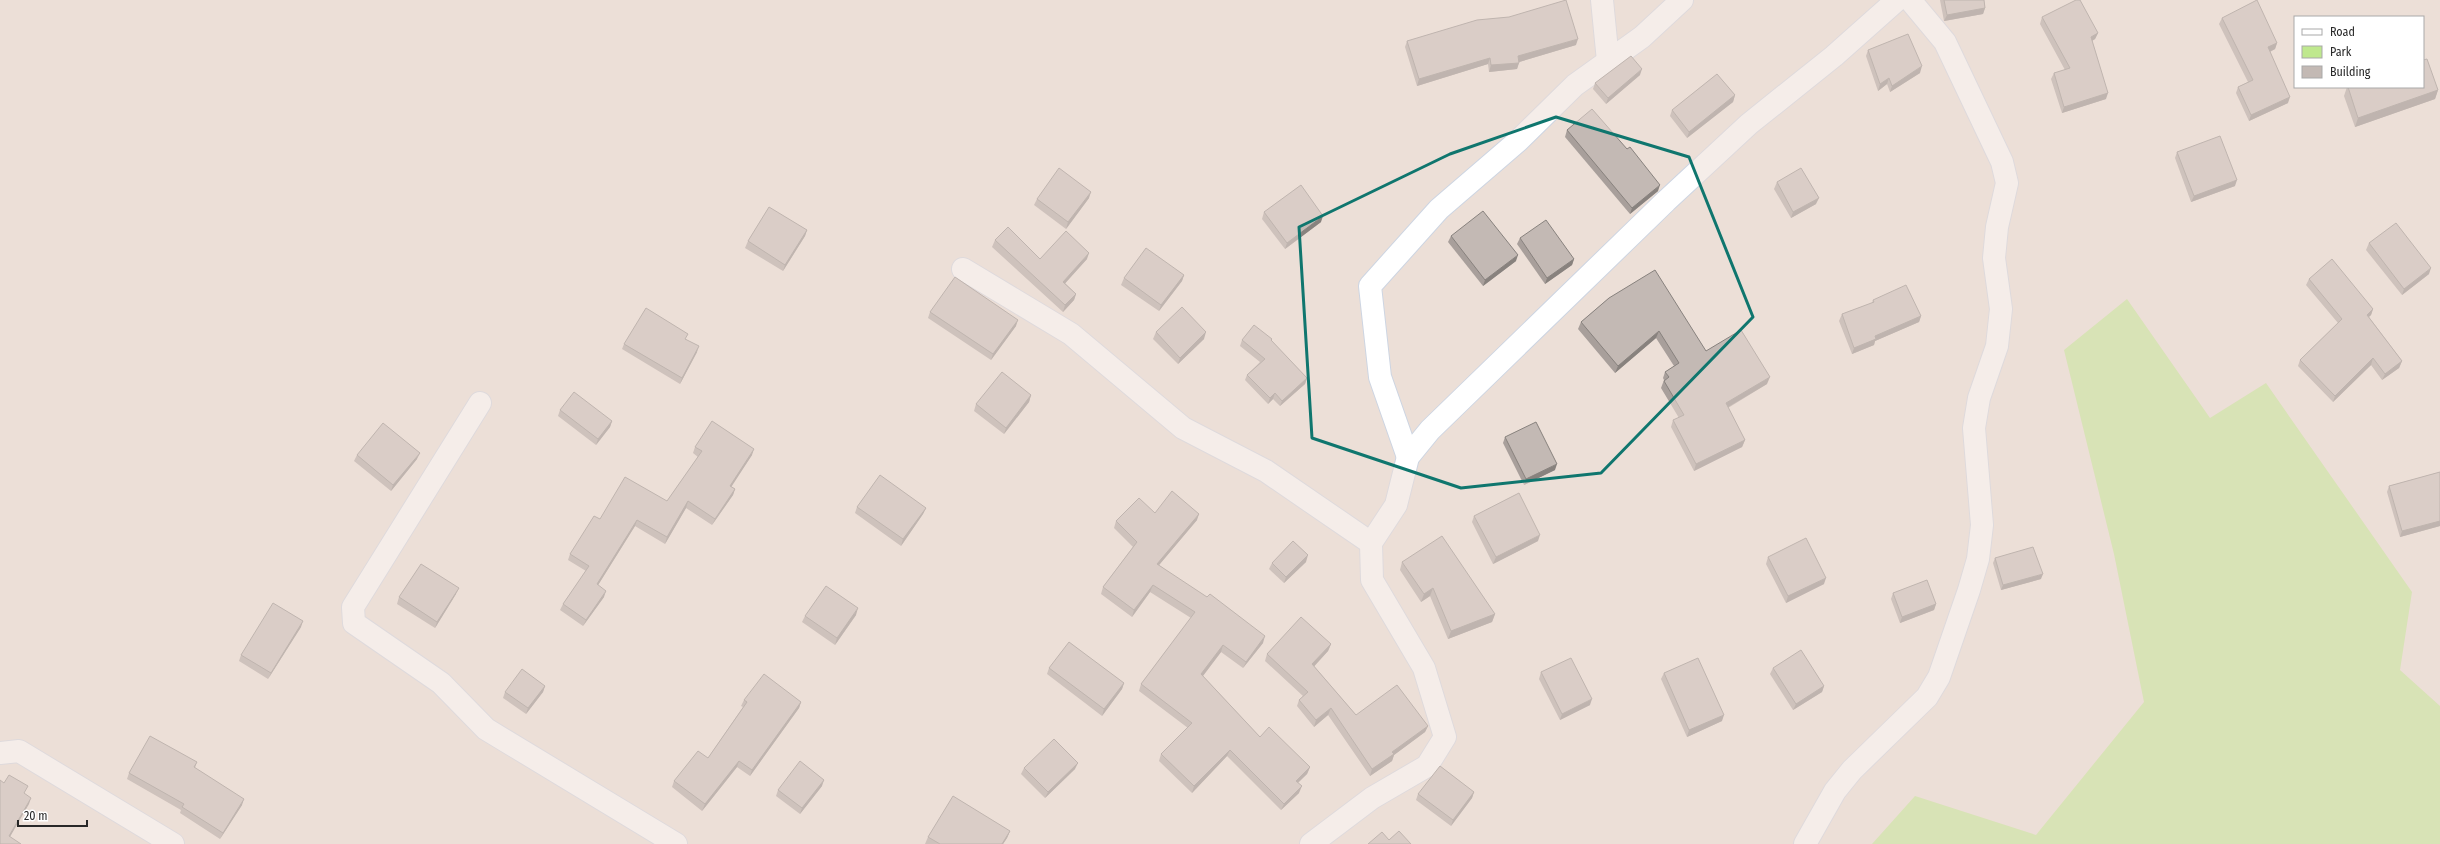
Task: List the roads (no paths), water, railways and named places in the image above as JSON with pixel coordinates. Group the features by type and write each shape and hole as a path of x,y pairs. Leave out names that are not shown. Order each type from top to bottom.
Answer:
{"street":[{"path":"1602,0 1608,61"},
{"path":"1408,457 1380,377 1370,286 1439,209 1518,141 1575,85 1642,37 1682,0"},
{"path":"1312,844 1372,798 1427,766 1445,737 1424,668 1372,580 1371,543 1396,505 1408,457 1430,430 1671,196 1749,124 1834,56 1897,0"},
{"path":"1805,844 1835,791 1852,770 1880,745 1931,690 1939,677 1969,590 1979,552 1982,525 1974,428 1979,398 1997,346 2001,309 1994,258 1997,227 2007,183 2002,162 1945,42 1910,0"},
{"path":"964,269 1071,334 1183,428 1266,471 1371,543"},
{"path":"480,403 353,607 354,623 441,684 486,729 676,844"},
{"path":"0,752 19,751 173,844"}]}
